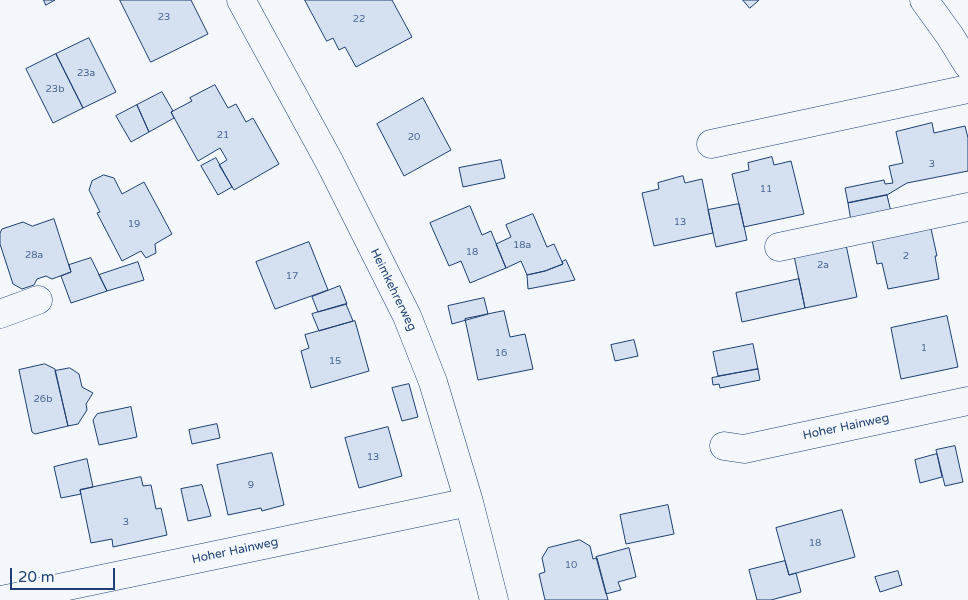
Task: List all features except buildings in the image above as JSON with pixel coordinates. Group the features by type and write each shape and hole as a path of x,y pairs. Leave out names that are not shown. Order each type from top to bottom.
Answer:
{"street":[{"name":"Heimkehrerweg","path":"241,0 329,161 408,316 432,382 469,502 494,600"},
{"path":"924,0 968,65"},
{"path":"711,144 968,89"},
{"path":"779,247 968,207"},
{"path":"0,314 38,300"},
{"name":"Hoher Hainweg","path":"724,446 744,449 968,401"},
{"name":"Hoher Hainweg","path":"1,600 469,502"}]}
